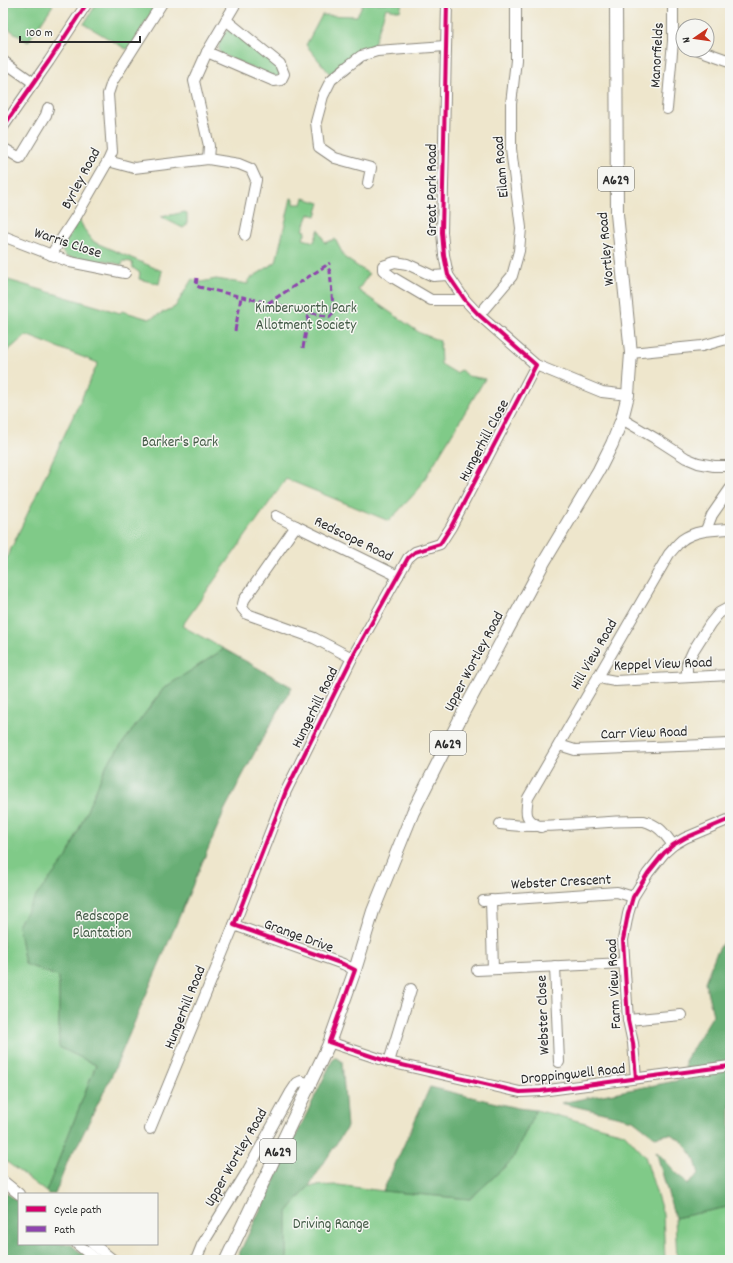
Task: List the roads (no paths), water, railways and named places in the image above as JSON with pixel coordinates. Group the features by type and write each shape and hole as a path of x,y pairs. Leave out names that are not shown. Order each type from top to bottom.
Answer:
{"main road":[{"name":"Wortley Road","path":"616,3 617,214 631,353 628,395"},
{"name":"Upper Wortley Road","path":"226,1260 329,1042 355,970 373,911 413,812 463,713 544,562 612,444 622,419 628,395"}],"street":[{"path":"3,127 88,3"},
{"name":"Byrley Road","path":"51,255 77,216 112,152 108,94 112,82 162,3"},
{"path":"208,159 209,146 194,81 207,52 236,3"},
{"name":"Great Park Road","path":"446,3 442,232 448,275 465,300 479,315 536,365 602,392 628,395"},
{"name":"Eilam Road","path":"479,315 512,276 519,251 521,228 511,149 511,104 516,60 516,3"},
{"name":"Manorfields","path":"673,3 675,19"},
{"path":"207,52 274,82 281,80 284,74 280,64 226,20"},
{"path":"368,183 371,168 335,158 319,147 316,122 323,96 331,80 361,56 377,51 445,46"},
{"path":"715,56 730,61"},
{"name":"Manorfields","path":"668,109 676,58"},
{"path":"3,61 34,82"},
{"path":"3,148 20,158 46,116 48,108"},
{"path":"108,161 134,168 208,159 239,164 251,168 256,180 245,235"},
{"name":"Warris Close","path":"3,236 70,262 125,273"},
{"path":"448,275 433,276 407,264 395,262 384,266 383,270 431,300 465,300"},
{"path":"631,353 702,346 730,338"},
{"name":"Hungerhill Close","path":"451,526 536,365"},
{"path":"622,419 686,458 714,466 730,466"},
{"path":"706,530 712,515 730,489"},
{"name":"Redscope Road","path":"276,516 398,576"},
{"name":"Redscope Road","path":"296,526 244,600 242,608 247,614 314,638 352,658"},
{"name":"Hungerhill Road","path":"150,1129 234,925 286,791 352,658 408,558 415,552 440,544 451,526"},
{"name":"Hill View Road","path":"541,827 532,823 528,818 526,809 528,798 669,554 682,540 689,536 706,530 730,529"},
{"path":"687,677 688,664 693,651 710,624 719,613 730,607"},
{"name":"Keppel View Road","path":"598,676 615,681 730,675"},
{"name":"Carr View Road","path":"559,745 575,750 730,744"},
{"name":"Farm View Road","path":"636,1078 633,1043 628,1020 623,940 633,897 646,875 664,853 673,845 685,838 730,819"},
{"path":"500,824 541,827 644,821 654,824 673,845"},
{"name":"Webster Crescent","path":"493,968 487,901 617,892 633,897"},
{"name":"Grange Drive","path":"234,925 343,964 355,970"},
{"path":"477,970 624,962"},
{"name":"Webster Close","path":"555,966 559,1062"},
{"path":"390,1062 411,989"},
{"path":"628,1020 681,1015"},
{"name":"Droppingwell Road","path":"329,1042 390,1062 520,1092 547,1090 730,1066"},
{"name":"Upper Wortley Road","path":"196,1260 202,1245 248,1170 291,1092 297,1083 301,1081 310,1084"},
{"path":"3,1180 18,1193"},
{"path":"79,1245 97,1260"},
{"path":"94,1245 113,1260"}],"park label":[{"name":"Kimberworth Park Allotment Society","path":"306,316"},
{"name":"Barker's Park","path":"180,441"},
{"name":"Redscope Plantation","path":"102,924"},
{"name":"Driving Range","path":"331,1223"}]}
